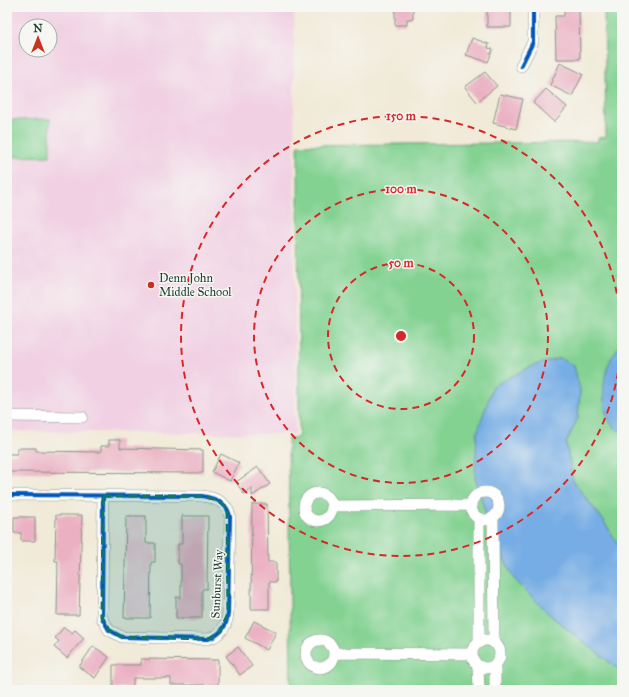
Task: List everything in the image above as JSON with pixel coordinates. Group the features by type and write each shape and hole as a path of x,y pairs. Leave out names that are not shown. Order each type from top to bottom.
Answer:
{"street":[{"path":"521,66 533,42 533,7"},
{"path":"7,416 82,417"},
{"path":"493,518 485,520 478,518 473,514 471,505 474,497 482,492 492,494 495,496 499,505 493,518 494,643 500,652 498,661 495,665 495,690"},
{"name":"Sunburst Way","path":"7,495 202,496 217,500 227,508 230,517 228,613 227,621 215,637 208,639 122,637 108,630 102,618 104,496"},
{"path":"332,506 471,505"},
{"path":"478,518 479,643"},
{"path":"479,690 478,666 473,658 473,650 479,643 488,641 494,643"},
{"path":"334,654 472,654"},
{"path":"478,666 487,668 495,665"}],"highlighted area":[{"path":"103,496 202,496 217,500 227,508 228,613 220,632 208,639 122,637 109,630 102,618"}],"shaded area":[{"name":"Denn John Middle School","path":"7,7 294,7 295,434 7,431"}],"green space":[{"path":"604,7 622,7 622,346 617,349 609,420 622,433 622,551 603,520 573,481 566,443 578,418 580,390 514,579 551,616 622,672 622,690 291,690 288,438 297,438 299,434 298,145 597,142 598,138 606,137"},
{"path":"50,119 50,156 7,157 7,120"}],"water":[{"path":"622,346 622,433 613,426 609,420 604,402 604,391 607,370 611,360"},
{"path":"560,358 574,366 580,390 578,418 566,443 573,481 603,520 622,551 622,672 551,616 514,579 491,532 475,478 477,433 493,386 532,366"}],"building":[{"path":"395,7 413,7 413,19 407,19 407,25 395,25"},
{"path":"564,8 579,8 580,59 556,59 555,16 564,16"},
{"path":"487,10 511,10 511,27 487,27"},
{"path":"472,38 489,44 488,48 493,49 488,62 466,55"},
{"path":"560,63 583,74 572,96 550,85"},
{"path":"485,72 497,86 477,102 465,87"},
{"path":"546,89 567,107 554,122 533,103"},
{"path":"500,94 523,99 516,129 493,123"},
{"path":"109,440 120,440 120,448 203,450 203,473 7,472 7,454 17,454 17,448 36,448 36,451 101,452 101,446 109,446"},
{"path":"221,454 239,463 230,481 212,472"},
{"path":"258,467 270,484 252,496 252,488 244,494 236,482"},
{"path":"252,504 267,504 268,562 276,562 276,582 269,582 269,609 251,609"},
{"path":"56,515 82,515 79,615 57,615 58,561 55,561"},
{"path":"126,516 146,516 146,543 155,543 155,562 151,562 150,618 124,618"},
{"path":"182,516 208,516 207,589 202,589 202,618 176,618 176,597 181,597 181,564 178,564 178,544 182,544"},
{"path":"14,517 35,517 35,541 21,541 21,533 14,533"},
{"path":"254,621 276,632 267,650 245,638"},
{"path":"64,627 72,633 75,630 84,638 67,658 54,647 59,641 55,638"},
{"path":"93,646 109,657 95,678 79,667"},
{"path":"238,647 252,666 240,675 226,656"},
{"path":"141,659 218,660 218,685 171,685 171,678 133,678 133,688 113,688 113,665 141,665"}],"cycle path":[{"path":"521,66 533,42 533,7"},
{"path":"7,495 202,496 212,498 220,502 227,508 230,517 228,613 225,626 220,632 208,639 122,637 109,630 102,618 103,496"}],"place":[{"name":"Denn John Middle School","path":"151,285"}]}
